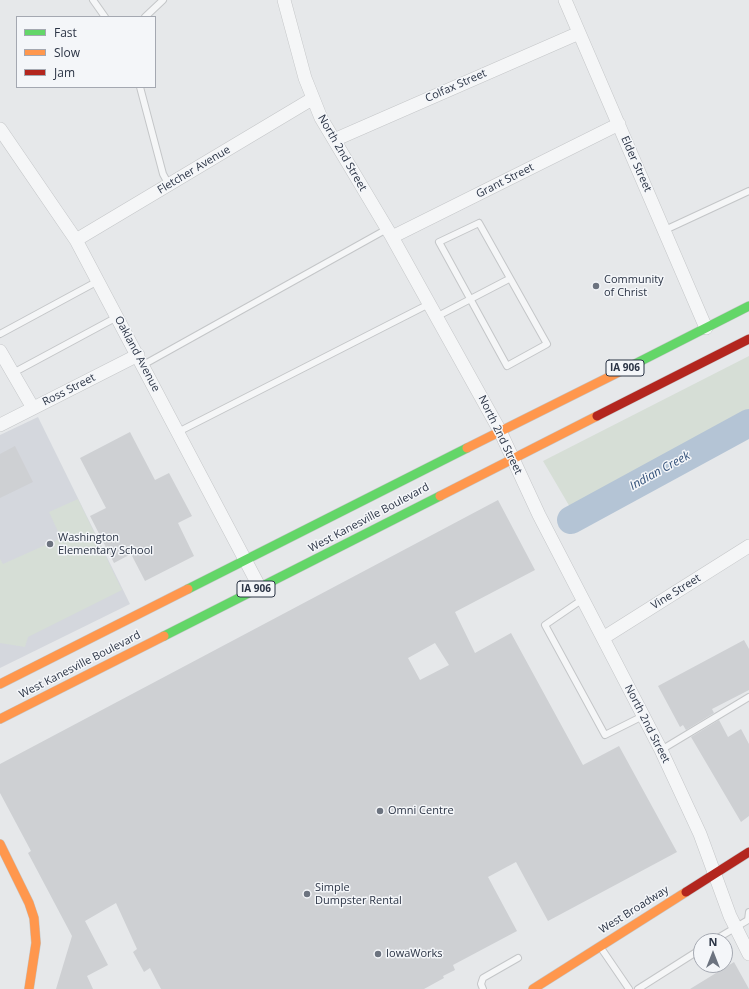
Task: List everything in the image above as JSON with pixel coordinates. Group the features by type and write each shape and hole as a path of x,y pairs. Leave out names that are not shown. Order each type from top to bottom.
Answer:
{"main road":[{"name":"West Kanesville Boulevard","path":"0,684 749,306"},
{"name":"West Kanesville Boulevard","path":"0,719 749,339"},
{"path":"0,844 4,860 29,903 36,929 36,949 29,989"},
{"name":"West Broadway","path":"533,989 749,852"}],"street":[{"name":"North 2nd Street","path":"284,0 312,99 500,431 512,458 583,599 661,750 700,834 716,873 735,927 749,954"},
{"name":"Elder Street","path":"565,0 706,328"},
{"name":"Colfax Street","path":"334,140 579,32"},
{"name":"Fletcher Avenue","path":"76,240 312,99"},
{"name":"Grant Street","path":"389,233 619,124"},
{"name":"Oakland Avenue","path":"0,128 76,240 141,360 260,588"},
{"path":"0,350 33,408"},
{"name":"Ross Street","path":"0,425 33,408 141,360"},
{"name":"Vine Street","path":"603,638 749,546"}],"lane":[{"path":"93,0 104,16"},
{"path":"145,16 163,0"},
{"path":"140,88 163,174 169,185"},
{"path":"665,230 749,191"},
{"path":"479,223 509,279 547,344 507,366 439,242 479,223"},
{"path":"141,360 389,233"},
{"path":"436,317 509,279"},
{"path":"0,334 98,281"},
{"path":"178,432 429,304"},
{"path":"13,373 118,317"},
{"path":"583,599 545,625 605,735 643,716"},
{"path":"661,750 749,697"},
{"path":"726,933 748,920 749,912"},
{"path":"600,947 629,989"},
{"path":"638,989 693,954"},
{"path":"483,989 481,984 484,978 518,958"}],"shaded area":[{"path":"749,356 749,427 581,526 543,461"},
{"name":"Washington Elementary School","path":"38,417 130,604 0,668 0,435"},
{"path":"78,499 122,590 28,637 25,647 0,643 0,559 3,564 61,538 49,512"}],"building":[{"path":"130,432 155,480 169,473 192,516 178,523 194,556 145,581 131,554 114,563 90,516 106,508 80,458"},
{"path":"15,446 33,482 0,498 0,454"},
{"name":"Omni Centre","path":"498,500 535,570 455,612 475,653 511,633 583,765 619,746 677,852 548,921 516,862 488,877 517,931 453,965 455,970 424,989 161,989 150,968 144,972 133,952 137,949 116,903 85,921 108,965 87,976 93,989 56,989 72,936 28,853 31,851 0,793 0,764","holes":["435,643 449,665 420,680 408,658"]},
{"path":"744,640 749,649 749,690 712,709 714,713 686,730 683,725 680,727 658,686"},
{"path":"719,720 728,737 741,729 749,744 749,816 741,822 691,737"},
{"path":"733,963 749,989 690,989 716,973 733,973"}],"waterway":[{"name":"Indian Creek","path":"571,520 749,423"}],"traffic: fast":[{"path":"629,367 749,306"},
{"path":"188,589 467,448"},
{"path":"164,636 440,496"}],"traffic: slow":[{"path":"467,448 629,367"},
{"path":"440,496 597,416"},
{"path":"0,684 188,589"},
{"path":"0,719 164,636"},
{"path":"0,844 29,903 34,918 36,943 29,989"},
{"path":"533,989 686,892"}],"traffic: jam":[{"path":"597,416 749,339"},
{"path":"686,892 749,852"}],"place":[{"name":"Community of Christ","path":"596,286"},
{"name":"Washington Elementary School","path":"50,544"},
{"name":"Omni Centre","path":"380,811"},
{"name":"Simple Dumpster Rental","path":"307,894"},
{"name":"IowaWorks","path":"378,954"}]}
